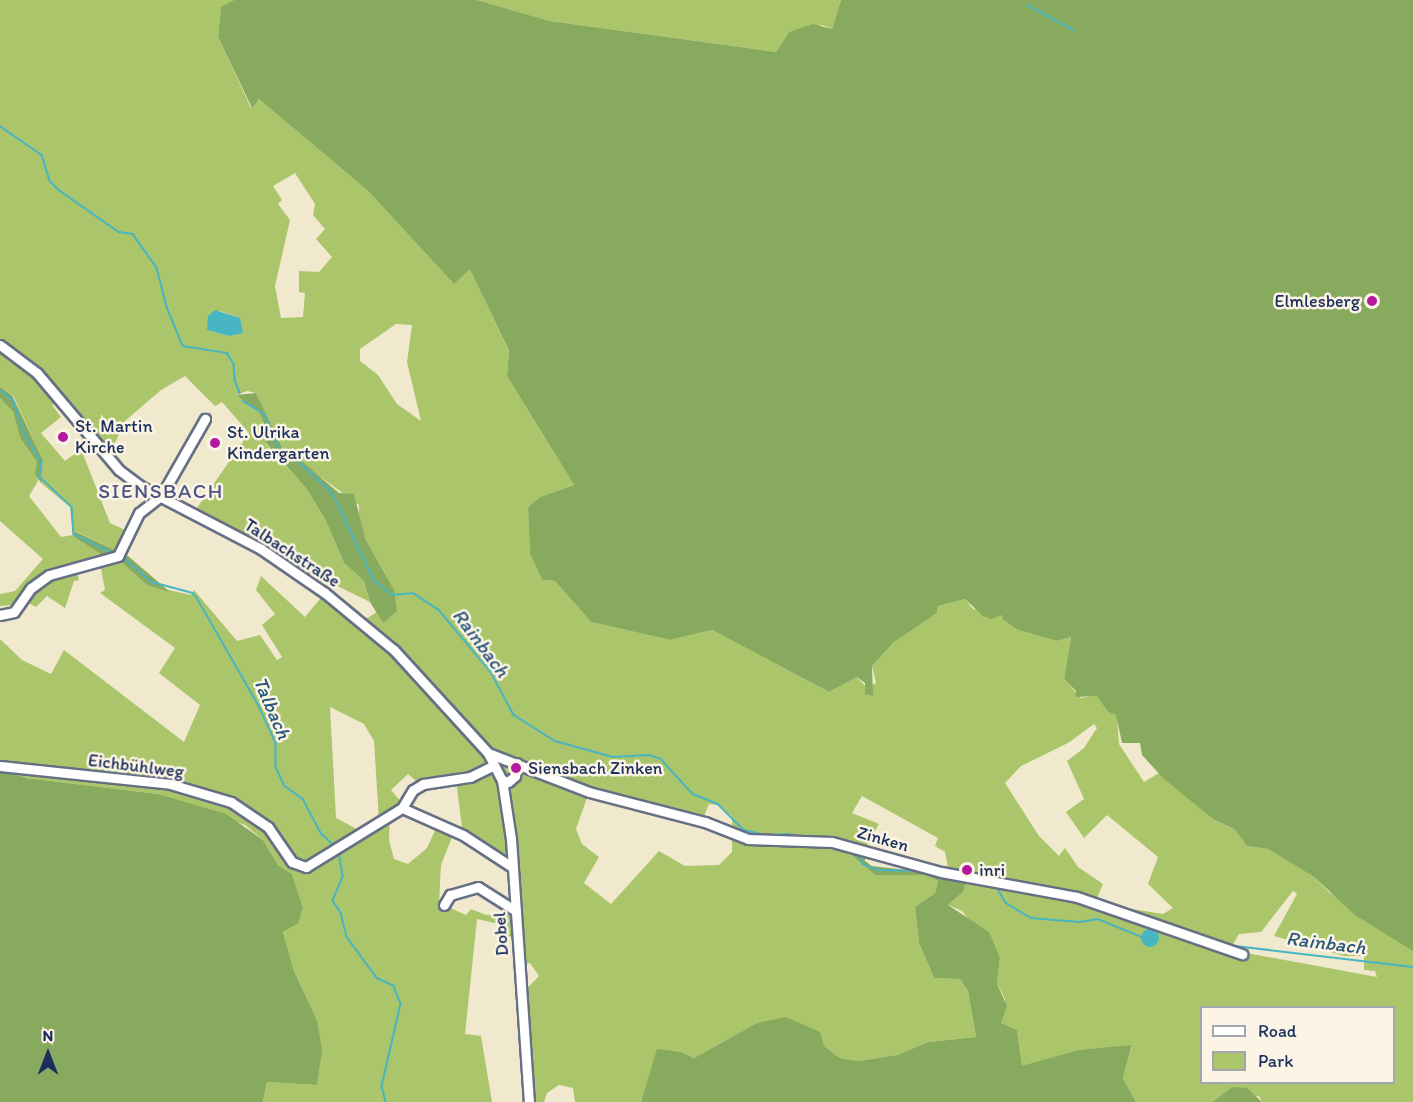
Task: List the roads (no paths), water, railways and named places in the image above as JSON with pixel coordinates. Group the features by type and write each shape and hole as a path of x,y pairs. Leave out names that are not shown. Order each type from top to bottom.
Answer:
{"street":[{"name":"Talbachstraße","path":"0,345 37,373 119,470 140,486 261,549 325,592 394,650 488,753 494,766"},
{"path":"0,615 14,612 30,588 49,575 119,555 139,513 161,496 205,419"},
{"name":"Zinken","path":"488,753 589,792 705,822 748,839 832,842 941,872 1077,897 1242,954"},
{"path":"502,780 508,782 515,776 516,763"},
{"name":"Eichbühlweg","path":"0,766 170,784 231,802 268,827 298,866 311,867 337,847 402,807 413,790 423,784 470,777 494,766"},
{"name":"Dobel","path":"494,766 502,780 512,867 529,1102"},
{"path":"402,807 474,841 512,867"},
{"path":"444,905 450,895 478,887 516,911"}],"water":[{"path":"215,310 240,318 243,333 229,336 207,330 208,316"},
{"path":"1150,929 1156,932 1159,938 1156,944 1150,947 1144,944 1141,938 1144,932"}],"waterway":[{"path":"1027,5 1074,30"},
{"name":"Rainbach","path":"0,126 42,155 50,181 59,190 119,232 133,234 157,268 167,307 183,346 227,353 234,364 235,380 240,393"},
{"name":"Talbach","path":"0,390 13,400 25,435 41,462 40,477 72,507 74,534 112,553"},
{"name":"Rainbach","path":"243,401 265,414 279,449 291,454 333,494 374,580 392,595 413,593 439,610 491,672 514,715 555,741 613,757 649,755 661,759 693,794 718,804 744,830 765,835 790,834"},
{"name":"Talbach","path":"122,556 152,582 193,593 197,598 259,706 276,743 276,767 285,786 303,799 322,834 334,845"},
{"name":"Rainbach","path":"842,850 859,855 863,864 878,870 917,871 966,881"},
{"name":"Talbach","path":"339,851 343,877 333,901 341,913 347,937 377,978 394,986 401,1004 382,1086 386,1102"},
{"name":"Rainbach","path":"986,885 998,889 1006,903 1031,918 1079,922 1098,919 1142,937"},
{"name":"Rainbach","path":"1186,929 1204,936"},
{"name":"Rainbach","path":"1235,946 1413,967"}],"place":[{"name":"Elmlesberg","path":"1372,301"},
{"name":"St. Martin Kirche","path":"63,437"},
{"name":"St. Ulrika Kindergarten","path":"215,443"},
{"name":"Siensbach Zinken","path":"516,768"},
{"name":"inri","path":"967,870"}],"district":[{"name":"SIENSBACH","path":"161,491"}]}
